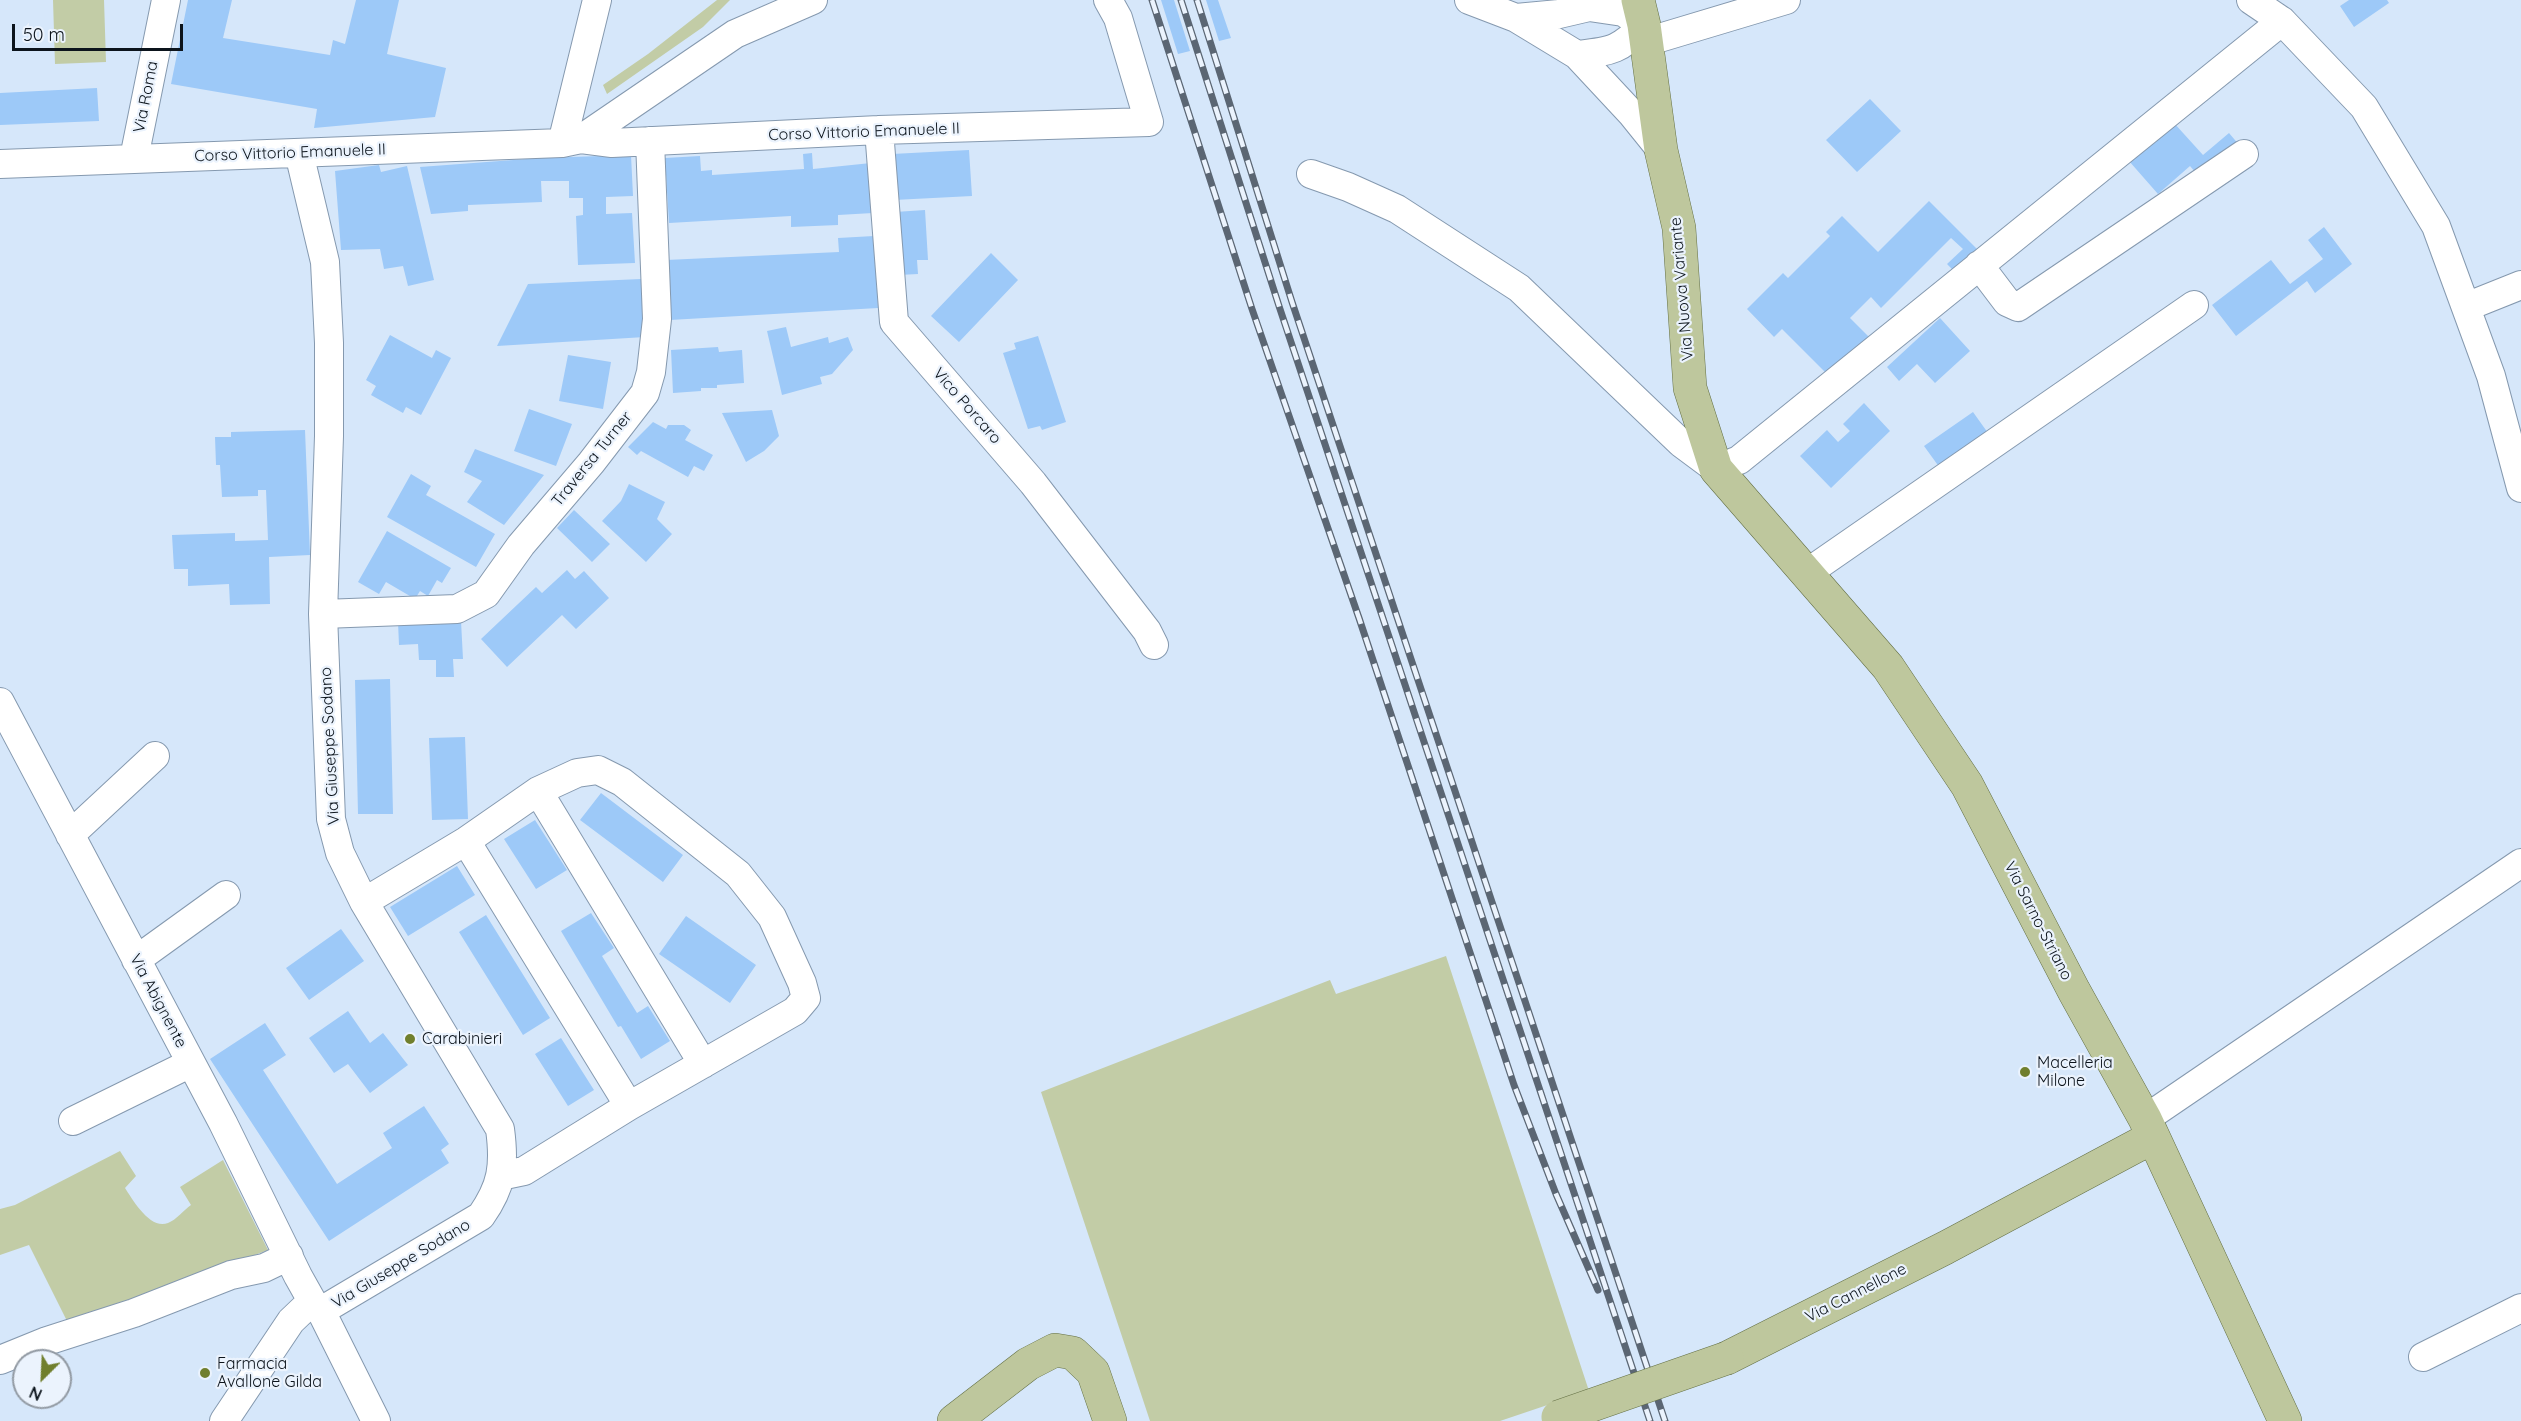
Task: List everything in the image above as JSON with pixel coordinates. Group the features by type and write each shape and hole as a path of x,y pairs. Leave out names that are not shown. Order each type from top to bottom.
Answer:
{"main road":[{"name":"Via Nuova Variante","path":"1643,22 1661,150 1679,228 1689,388 1716,469"},
{"name":"Via Sarno-Striano","path":"1716,469 1888,667 1967,785 2074,991 2149,1128 2285,1421"},
{"name":"Via Cannellone","path":"1552,1419 1727,1358 1945,1248 2149,1128"},
{"path":"954,1421 1028,1364 1055,1350 1073,1353 1093,1372 1110,1421"}],"street":[{"name":"Via Roma","path":"134,158 166,0"},
{"path":"571,141 597,0"},
{"path":"719,45 755,0"},
{"path":"571,141 639,100 752,25 813,0"},
{"name":"Corso Vittorio Emanuele II","path":"0,164 571,141 612,143 879,130 1149,122 1118,18 1108,0"},
{"path":"1469,0 1516,18 1576,55 1632,114 1661,150"},
{"path":"1516,18 1559,14 1591,4 1623,12 1643,22 1786,0"},
{"path":"2251,0 2282,21 2364,107 2436,226 2492,376 2521,488"},
{"path":"1311,174 1348,187 1397,209 1519,288 1681,443 1716,469 1738,460 2282,21"},
{"path":"1576,55 1610,51 1631,39 1643,22"},
{"name":"Traversa Turner","path":"323,614 457,609 486,594 521,545 591,463 645,393 651,372 657,319 652,141 639,100"},
{"name":"Vico Porcaro","path":"879,130 894,322 1033,483 1147,631 1154,645"},
{"name":"Via Giuseppe Sodano","path":"224,1421 291,1321 481,1216 495,1196 503,1152 500,1130 364,902 340,853 331,819 323,614 329,343 325,262 299,153"},
{"path":"1979,265 2007,302 2018,307 2244,154"},
{"path":"2466,307 2521,285"},
{"path":"1807,573 2194,305"},
{"name":"Via Abignente","path":"0,702 191,1062 288,1256 317,1306 375,1421"},
{"path":"70,834 155,756"},
{"path":"364,902 466,841 538,791 577,772 598,770 622,782 738,874 772,917 802,983 806,998 795,1011 629,1106 524,1170 500,1176"},
{"path":"538,791 703,1064"},
{"path":"466,841 629,1106"},
{"path":"2149,1128 2521,863"},
{"path":"136,960 226,895"},
{"path":"73,1121 191,1062"},
{"path":"0,1360 47,1341 134,1313 231,1275 264,1268 288,1256"},
{"path":"2423,1357 2521,1308"}],"green space":[{"path":"53,0 104,0 106,62 55,64"},
{"path":"717,0 730,0 703,27 607,94 603,85 648,54"},
{"path":"1446,956 1589,1391 1500,1421 1150,1421 1041,1092 1330,980 1336,994"},
{"path":"120,1151 136,1176 125,1188 143,1213 161,1224 171,1222 191,1205 180,1187 223,1160 268,1250 69,1325 29,1245 0,1255 0,1209 15,1205"}],"building":[{"path":"188,0 232,0 223,38 330,55 333,40 345,44 356,0 399,0 387,54 446,68 435,117 314,128 317,109 171,84"},
{"path":"1161,0 1174,0 1190,51 1178,54"},
{"path":"1206,0 1218,0 1231,38 1219,41"},
{"path":"2349,0 2387,0 2389,3 2354,27 2340,6"},
{"path":"97,88 99,121 0,125 0,93"},
{"path":"1870,99 1901,131 1857,172 1826,140"},
{"path":"2174,123 2203,155 2229,133 2240,146 2202,180 2190,166 2158,194 2129,161"},
{"path":"969,150 972,196 894,200 892,154"},
{"path":"812,153 813,169 871,163 873,213 838,215 838,225 791,227 791,216 669,223 665,158 700,156 701,171 712,170 712,175 804,169 803,154"},
{"path":"631,155 633,196 606,197 606,214 632,213 635,263 578,265 576,216 583,215 583,198 569,198 569,181 541,181 542,202 468,205 468,211 431,214 420,167 540,158"},
{"path":"379,165 381,172 407,166 434,280 408,286 403,266 384,269 380,249 341,250 335,171"},
{"path":"1929,201 1981,253 1958,275 1947,264 1963,249 1951,238 1881,308 1871,297 1850,318 1877,345 1829,376 1782,329 1774,337 1747,309 1783,273 1788,278 1830,236 1826,232 1842,216 1878,252"},
{"path":"925,210 928,260 917,260 918,274 899,275 895,212"},
{"path":"2324,227 2352,264 2315,293 2307,281 2236,336 2212,305 2271,260 2290,284 2323,259 2308,240"},
{"path":"874,236 878,308 670,320 666,260 839,252 838,238"},
{"path":"991,253 1018,280 959,342 931,316"},
{"path":"641,279 645,337 497,346 528,284"},
{"path":"1940,318 1970,351 1935,383 1917,364 1899,381 1887,367"},
{"path":"786,327 791,347 828,337 829,343 848,337 853,350 832,374 820,377 822,384 782,395 767,331"},
{"path":"390,335 432,358 436,350 451,358 421,415 406,407 403,413 371,395 376,386 366,380"},
{"path":"1038,336 1066,422 1042,430 1040,426 1028,429 1003,353 1016,349 1014,343"},
{"path":"718,347 719,352 742,350 744,383 717,385 717,388 701,388 701,391 673,393 671,350"},
{"path":"568,355 611,362 603,409 559,401"},
{"path":"1864,403 1890,431 1831,488 1800,456 1827,430 1838,442 1850,431 1843,424"},
{"path":"529,409 572,424 556,466 514,451"},
{"path":"772,410 779,436 764,451 746,462 722,413"},
{"path":"1973,412 1993,440 1945,475 1924,446"},
{"path":"653,422 666,429 668,425 684,425 691,430 685,440 713,455 704,471 694,466 688,477 641,451 637,455 628,447"},
{"path":"305,430 310,555 269,557 270,604 230,605 229,584 188,586 188,569 174,569 172,535 235,533 235,541 268,540 266,490 258,490 258,496 222,497 220,465 216,465 215,437 231,437 231,432"},
{"path":"475,449 544,475 504,525 467,502 482,481 464,472"},
{"path":"411,474 431,486 426,495 495,534 476,567 387,517"},
{"path":"629,484 665,502 657,519 672,534 646,562 602,521 621,501"},
{"path":"574,510 610,544 592,562 557,528"},
{"path":"387,531 451,568 442,583 437,580 428,596 420,591 415,599 386,582 379,594 358,582"},
{"path":"567,570 575,579 584,571 609,598 576,629 562,615 507,667 481,639 536,587 542,593"},
{"path":"461,621 463,659 453,659 454,677 436,677 436,660 419,660 418,644 399,645 398,622"},
{"path":"390,679 393,814 358,814 355,680"},
{"path":"465,737 468,819 432,820 429,738"},
{"path":"601,793 683,855 663,882 580,820"},
{"path":"535,820 567,870 536,889 504,839"},
{"path":"457,866 475,895 408,936 390,907"},
{"path":"591,913 614,948 602,956 637,1013 648,1006 670,1041 641,1059 621,1026 618,1027 561,931"},
{"path":"486,915 550,1018 523,1035 459,932"},
{"path":"686,916 756,965 730,1003 659,954"},
{"path":"341,929 364,961 309,1000 286,968"},
{"path":"348,1011 370,1043 383,1033 408,1065 370,1093 348,1064 334,1073 309,1038"},
{"path":"265,1023 286,1055 263,1070 337,1184 392,1148 383,1133 424,1106 449,1144 441,1150 449,1163 329,1241 210,1059"},
{"path":"561,1038 594,1090 568,1106 535,1054"}],"railway":[{"path":"1152,0 1252,309 1359,618 1514,1085 1556,1194 1598,1290"},
{"path":"1181,0 1279,306 1650,1421"},
{"path":"1197,0 1292,302 1665,1421"}],"place":[{"name":"Carabinieri","path":"410,1039"},
{"name":"Macelleria Milone","path":"2025,1072"},
{"name":"Farmacia Avallone Gilda","path":"205,1373"}]}
